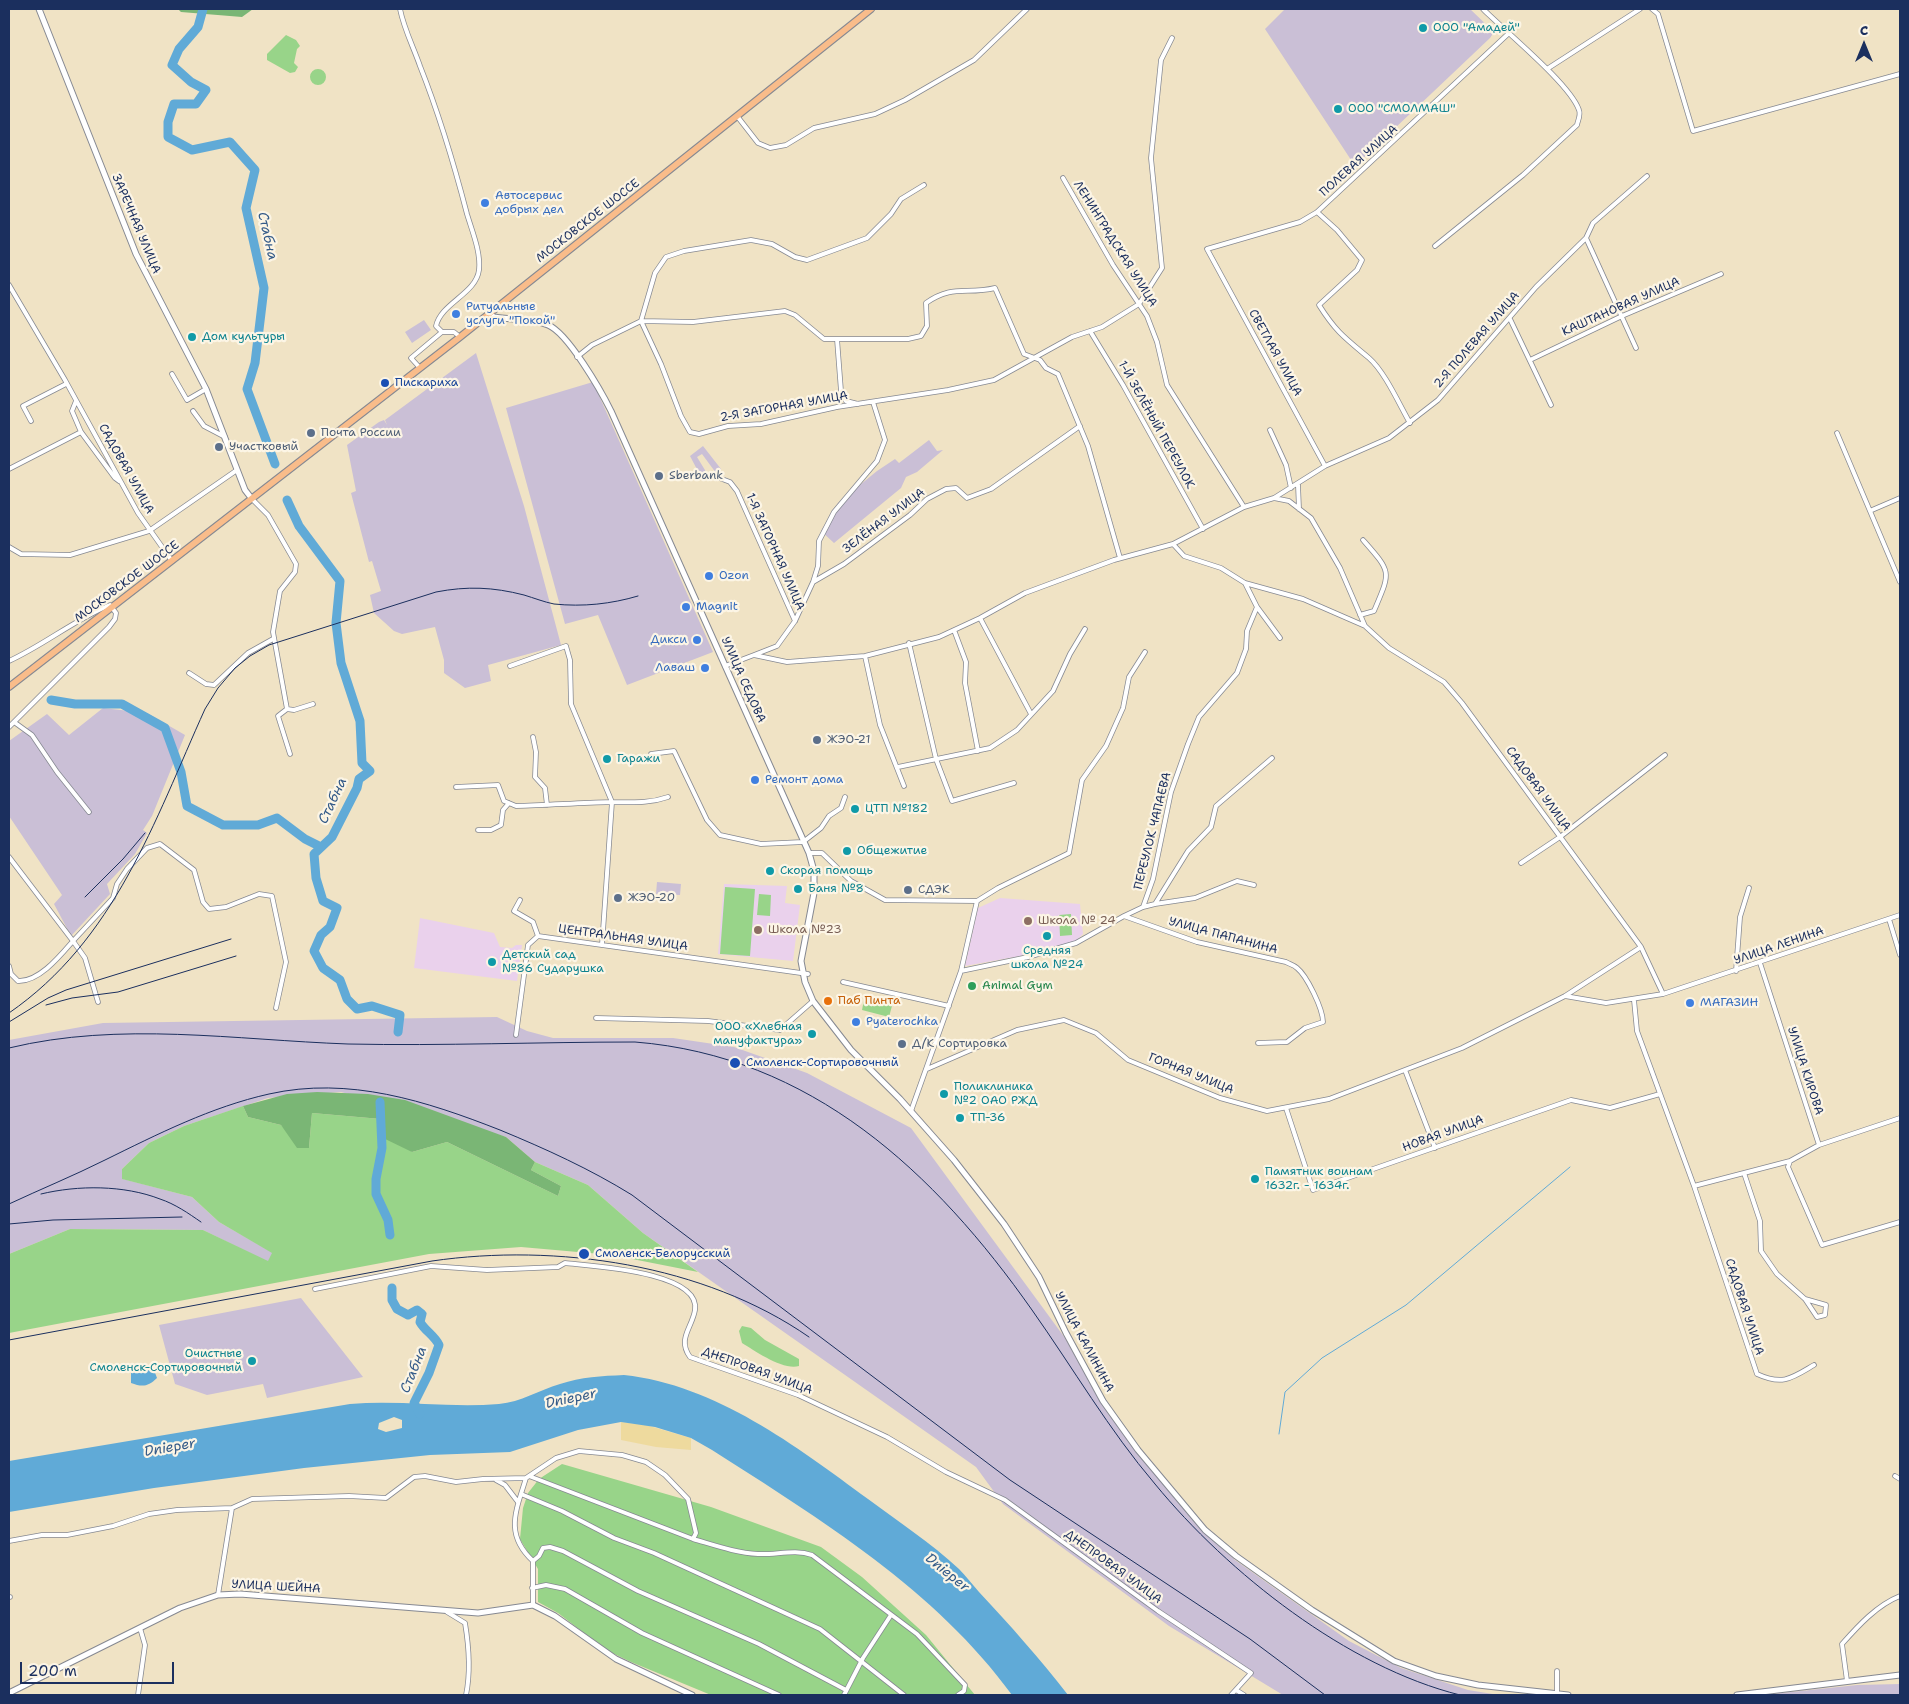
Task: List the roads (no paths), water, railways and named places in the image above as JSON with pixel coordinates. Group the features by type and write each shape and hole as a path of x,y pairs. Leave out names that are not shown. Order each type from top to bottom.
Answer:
{"main road":[{"name":"МОСКОВСКОЕ ШОССЕ","path":"9,687 460,337 871,9"}],"street":[{"name":"ЗАРЕЧНАЯ УЛИЦА","path":"39,9 136,254 206,389 245,490 252,499"},
{"path":"400,9 406,34 420,65 456,174 478,251 478,276 438,318 436,326 442,332"},
{"path":"738,116 758,143 770,148 786,145 814,128 875,114 905,100 974,60 1027,9"},
{"path":"1435,246 1523,175 1577,125 1580,112 1570,96 1547,69 1483,9"},
{"path":"1652,9 1658,14 1693,131 1900,74"},
{"path":"1547,69 1638,10"},
{"name":"ПОЛЕВАЯ УЛИЦА","path":"1410,423 1378,369 1368,357 1342,337 1319,305 1357,270 1362,260 1337,230 1317,212 1508,34"},
{"path":"1139,304 1162,268 1152,158 1161,60 1172,38"},
{"name":"2-Я ПОЛЕВАЯ УЛИЦА","path":"754,655 787,662 865,656 939,637 980,618 1025,592 1120,558 1174,544 1244,507 1274,498 1298,485 1325,466 1389,438 1438,400 1536,287 1586,238 1593,223 1647,176"},
{"name":"ЛЕНИНГРАДСКАЯ УЛИЦА","path":"1063,178 1112,265 1147,316 1157,342 1167,385 1244,507"},
{"path":"641,321 655,273 666,257 684,251 751,240 772,244 795,257 807,260 867,238 891,214 901,199 924,185"},
{"name":"СВЕТЛАЯ УЛИЦА","path":"1317,212 1300,222 1207,249 1325,466"},
{"path":"1586,238 1636,348"},
{"name":"КАШТАНОВАЯ УЛИЦА","path":"1530,360 1622,316 1721,274"},
{"name":"САДОВАЯ УЛИЦА","path":"9,285 149,531 172,562"},
{"path":"577,356 592,346 641,321 693,322 785,311 795,314 824,339 908,339 921,336 926,326 926,303 940,294 951,290 995,288 1024,354 1040,360 1046,368 1058,374 1088,446 1120,558"},
{"name":"2-Я ЗАГОРНАЯ УЛИЦА","path":"641,321 662,364 681,416 690,432 698,434 728,426 761,424 837,407 861,405 994,380 1072,337 1102,327 1139,304"},
{"name":"УЛИЦА СЕДОВА","path":"489,314 494,317 547,324 556,330 595,381 611,411 803,842 814,871 814,893 801,961 813,1001 851,1050 900,1099"},
{"path":"1510,319 1551,405"},
{"name":"1-Й ЗЕЛЁНЫЙ ПЕРЕУЛОК","path":"1090,331 1123,385 1203,529"},
{"path":"420,368 411,358 442,332 454,332 460,337"},
{"path":"837,339 841,391 846,401 861,405"},
{"path":"172,374 187,400 206,389"},
{"path":"30,421 23,406 66,384"},
{"path":"76,401 72,411 81,432 115,478 121,482"},
{"path":"725,666 777,646 794,621 813,582 818,566 819,541 834,512 877,461 885,440 873,402"},
{"path":"193,411 204,426 224,437"},
{"name":"ЗЕЛЁНАЯ УЛИЦА","path":"813,582 844,564 910,515 927,499 946,489 956,488 967,498 991,489 1080,426"},
{"path":"1270,430 1286,465 1291,488"},
{"name":"САДОВАЯ УЛИЦА","path":"9,469 81,432"},
{"path":"1837,433 1872,510 1900,582"},
{"path":"9,547 21,554 70,555 149,531 237,470"},
{"name":"1-Я ЗАГОРНАЯ УЛИЦА","path":"714,476 730,482 737,491 794,621"},
{"path":"1298,485 1300,509"},
{"name":"САДОВАЯ УЛИЦА","path":"1274,498 1289,501 1312,518 1340,568 1365,626"},
{"path":"1872,510 1900,498"},
{"path":"252,499 268,515 296,564 295,572 280,591 273,639 287,709"},
{"path":"1360,615 1374,611 1387,581 1384,565 1363,540"},
{"name":"САДОВАЯ УЛИЦА","path":"1174,544 1184,556 1221,568 1245,583 1303,599 1365,626 1389,648 1444,682 1462,703 1641,947 1663,994"},
{"path":"1245,583 1256,608 1280,638"},
{"path":"9,660 52,638 92,612 110,605 116,613 115,620 109,627 9,727"},
{"name":"ПЕРЕУЛОК ЧАПАЕВА","path":"1124,916 1143,907 1153,879 1171,792 1188,744 1200,717 1238,673 1246,648 1248,631 1256,608"},
{"path":"980,618 1030,714"},
{"path":"898,767 990,748 1017,730 1053,691 1070,654 1085,629"},
{"path":"954,630 966,662 965,683 978,751"},
{"path":"189,673 206,684 214,685 248,653 273,639"},
{"path":"910,643 936,759 952,801 1014,783"},
{"path":"510,666 566,646 570,660 571,704 612,802 602,945"},
{"path":"808,854 822,853 851,881 885,900 977,902 1022,875 1069,852 1082,780 1106,746 1123,708 1129,677 1145,652"},
{"path":"865,656 880,725 904,786"},
{"path":"290,754 278,716 287,709 294,710 312,704"},
{"path":"14,722 32,735 57,772 89,812"},
{"path":"533,738 536,757 535,778 545,788 547,805"},
{"path":"651,754 674,751 707,820 720,835 761,844 803,842 821,828 829,816 841,808 845,797"},
{"path":"1521,863 1560,837 1665,755"},
{"path":"1155,904 1188,851 1211,827 1216,806 1272,758"},
{"path":"456,787 498,785 504,801 516,806 653,802 668,796"},
{"path":"478,830 491,830 502,825 502,810 509,803"},
{"path":"9,966 11,974 18,981 27,982 58,958 113,898 117,884 127,869 147,848 160,844 194,870 203,902 209,909 226,907 258,894 272,896 286,962 276,1008"},
{"path":"9,857 85,958 98,1002"},
{"path":"1143,907 1195,898 1236,881 1254,885"},
{"path":"1736,971 1740,916 1749,888"},
{"path":"516,1035 528,945 538,936 533,922 514,911 520,900"},
{"path":"911,1111 961,971 977,902"},
{"name":"УЛИЦА ЛЕНИНА","path":"1565,996 1606,1003 1663,994 1900,915"},
{"path":"961,971 1028,957 1076,943 1124,916"},
{"name":"УЛИЦА ПАПАНИНА","path":"1124,916 1197,942 1286,962 1296,967 1316,999 1323,1015 1323,1022 1305,1028 1287,1042 1258,1043"},
{"path":"1889,919 1900,955"},
{"name":"ЦЕНТРАЛЬНАЯ УЛИЦА","path":"538,936 805,973"},
{"name":"ГОРНАЯ УЛИЦА","path":"927,1069 1017,1030 1064,1020 1096,1033 1128,1060 1220,1098 1267,1111 1286,1108 1329,1099 1462,1048 1565,996 1641,947"},
{"name":"УЛИЦА КИРОВА","path":"1760,963 1819,1145"},
{"path":"843,982 949,1006"},
{"name":"САДОВАЯ УЛИЦА","path":"1634,1000 1637,1031 1694,1186 1757,1374 1770,1380 1788,1380 1814,1365"},
{"path":"596,1018 708,1021 780,1030 813,1001"},
{"path":"1405,1070 1435,1148"},
{"name":"НОВАЯ УЛИЦА","path":"1286,1108 1313,1190 1571,1100 1610,1108 1660,1094"},
{"name":"УЛИЦА КАЛИНИНА","path":"900,1099 1004,1224 1039,1277 1070,1341 1103,1401 1170,1489 1205,1530 1236,1556 1342,1628 1394,1660 1436,1676 1478,1685 1568,1695"},
{"path":"1694,1186 1790,1161 1819,1145 1900,1118"},
{"path":"1788,1167 1790,1161"},
{"path":"1782,1163 1788,1167 1822,1245 1900,1222"},
{"path":"1744,1173 1760,1221 1761,1251 1777,1274 1805,1299 1816,1317 1825,1315 1826,1306 1805,1299"},
{"name":"ДНЕПРОВАЯ УЛИЦА","path":"315,1289 431,1266 496,1270 558,1267 565,1263 624,1270 665,1278 685,1290 695,1304 695,1311 684,1338 686,1351 690,1357 798,1395 887,1437 946,1472 1005,1500 1158,1611 1251,1673 1236,1690"},
{"path":"692,1695 681,1693 616,1659 555,1616 533,1604 533,1561 520,1549 513,1527 518,1503 527,1477 556,1458 579,1451 622,1456 646,1462 665,1475 688,1499 696,1533 693,1538"},
{"path":"9,1540 42,1535 67,1535 113,1526 149,1514 177,1510 232,1508 252,1499 349,1496 386,1498 414,1477 425,1476 456,1482 527,1477 693,1538 730,1549 756,1554 801,1552 812,1555 917,1634 965,1685 964,1691 958,1695"},
{"path":"1895,1476 1900,1479"},
{"path":"494,1479 505,1485 518,1503"},
{"path":"521,1494 562,1511 614,1538 654,1553 820,1629 904,1695"},
{"path":"218,1595 232,1508"},
{"path":"533,1561 540,1556 544,1548 550,1547 563,1551 638,1592 759,1644 846,1690"},
{"path":"532,1588 546,1585 565,1589 642,1633 779,1695"},
{"name":"УЛИЦА ШЕЙНА","path":"11,1693 180,1608 218,1595 259,1594 447,1612 478,1613 533,1604"},
{"path":"1847,1681 1842,1644 1874,1613 1891,1600 1900,1596"},
{"path":"447,1612 465,1623 470,1647 469,1682 466,1695"},
{"path":"844,1695 861,1661 891,1615"},
{"path":"138,1695 145,1644 140,1628"},
{"path":"1557,1671 1557,1695"},
{"path":"1737,1695 1900,1675"},
{"path":"1232,1695 1236,1690 1244,1695"}],"water":[{"path":"149,1365 154,1370 157,1378 145,1385 131,1383 131,1373 142,1366"},
{"name":"Dnieper","path":"624,1375 658,1381 691,1391 754,1421 812,1459 926,1541 959,1569 1025,1642 1068,1695 1012,1695 982,1657 948,1622 874,1559 794,1503 712,1450 691,1438 655,1427 621,1422 578,1430 510,1452 430,1455 304,1468 154,1488 9,1512 9,1461 350,1404 480,1405 507,1403 552,1386 576,1380","holes":["394,1417 402,1420 402,1428 386,1432 378,1429 379,1423"]}],"waterway":[{"name":"Стабна","path":"203,9 198,27 179,49 172,65 191,82 206,90 196,104 174,104 168,122 168,137 192,150 230,142 255,170 246,208 264,288 255,363 247,389 275,464"},
{"name":"Стабна","path":"287,500 299,526 340,581 336,623 341,663 360,721 362,763 370,771 359,779 357,788 332,837 314,854 316,878 323,901 337,908 330,927 321,935 314,951 323,968 340,980 347,999 357,1009 372,1006 400,1015 398,1032"},
{"name":"Пискариха","path":"51,700 75,704 122,704 165,728 181,772 187,806 223,825 258,825 277,818 305,839 321,847"},
{"name":"Стабна","path":"380,1102 382,1148 376,1179 376,1194 388,1220 390,1235"},
{"path":"1279,1434 1285,1392 1322,1358 1406,1305 1570,1167"},
{"name":"Стабна","path":"392,1288 392,1300 397,1309 408,1315 417,1310 422,1314 420,1322 439,1345 429,1373 414,1403 420,1414"}],"railway":[{"path":"9,1013 46,984 77,951 104,915 128,876 149,836 205,709 218,688 235,668 250,656 269,645 447,590 469,588 502,590 554,604 565,605 597,604 638,596"},
{"path":"85,897 123,859 145,833"},
{"path":"9,1022 48,998 66,990 231,939"},
{"path":"46,1005 72,998 118,992 236,956"},
{"path":"9,1048 93,1035 135,1034 178,1034 348,1044 635,1042 699,1052 758,1070 812,1097 863,1130 910,1168 954,1212 994,1259 1032,1310 1107,1421 1138,1463 1184,1517 1218,1551 1292,1612 1333,1639 1375,1663 1417,1682 1460,1695"},
{"path":"9,1204 185,1122 226,1106 269,1094 299,1089 358,1090 387,1094 415,1101 472,1119 568,1160 632,1195 1010,1480 1250,1639 1325,1695"},
{"path":"41,1194 85,1188 131,1191 171,1203 201,1222"},
{"path":"9,1224 53,1220 182,1217"},
{"path":"9,1340 432,1261 479,1256 528,1255 578,1258 628,1265 676,1276 723,1292 768,1312 809,1337"}],"place":[{"name":"ООО \"Амадей\"","path":"1423,28"},
{"name":"ООО \"СМОЛМАШ\"","path":"1338,109"},
{"name":"Автосервис добрых дел","path":"485,203"},
{"name":"Ритуальные услуги \"Покой\"","path":"456,314"},
{"name":"Дом культуры","path":"192,337"},
{"name":"Пискариха","path":"385,383"},
{"name":"Почта России","path":"311,433"},
{"name":"Участковый","path":"219,447"},
{"name":"Sberbank","path":"659,476"},
{"name":"Ozon","path":"709,576"},
{"name":"Magnit","path":"686,607"},
{"name":"Дикси","path":"697,640"},
{"name":"Лаваш","path":"705,668"},
{"name":"ЖЭО-21","path":"817,740"},
{"name":"Гаражи","path":"607,759"},
{"name":"Ремонт дома","path":"755,780"},
{"name":"ЦТП №182","path":"855,809"},
{"name":"Общежитие","path":"847,851"},
{"name":"Скорая помощь","path":"770,871"},
{"name":"Баня №8","path":"798,889"},
{"name":"СДЭК","path":"908,890"},
{"name":"ЖЭО-20","path":"618,898"},
{"name":"Школа № 24","path":"1028,921"},
{"name":"Школа №23","path":"758,930"},
{"name":"Средняя школа №24","path":"1047,936"},
{"name":"Детский сад №86 Сударушка","path":"492,962"},
{"name":"Animal Gym","path":"972,986"},
{"name":"Паб Пинта","path":"828,1001"},
{"name":"МАГАЗИН","path":"1690,1003"},
{"name":"Pyaterochka","path":"856,1022"},
{"name":"ООО «Хлебная мануфактура»","path":"812,1034"},
{"name":"Д/К Сортировка","path":"902,1044"},
{"name":"Смоленск-Сортировочный","path":"735,1063"},
{"name":"Поликлиника №2 ОАО РЖД","path":"944,1094"},
{"name":"ТП-36","path":"960,1118"},
{"name":"Памятник воинам 1632г. - 1634г.","path":"1255,1179"},
{"name":"Смоленск-Белорусский","path":"584,1254"},
{"name":"Очистные Смоленск-Сортировочный","path":"252,1361"}]}
